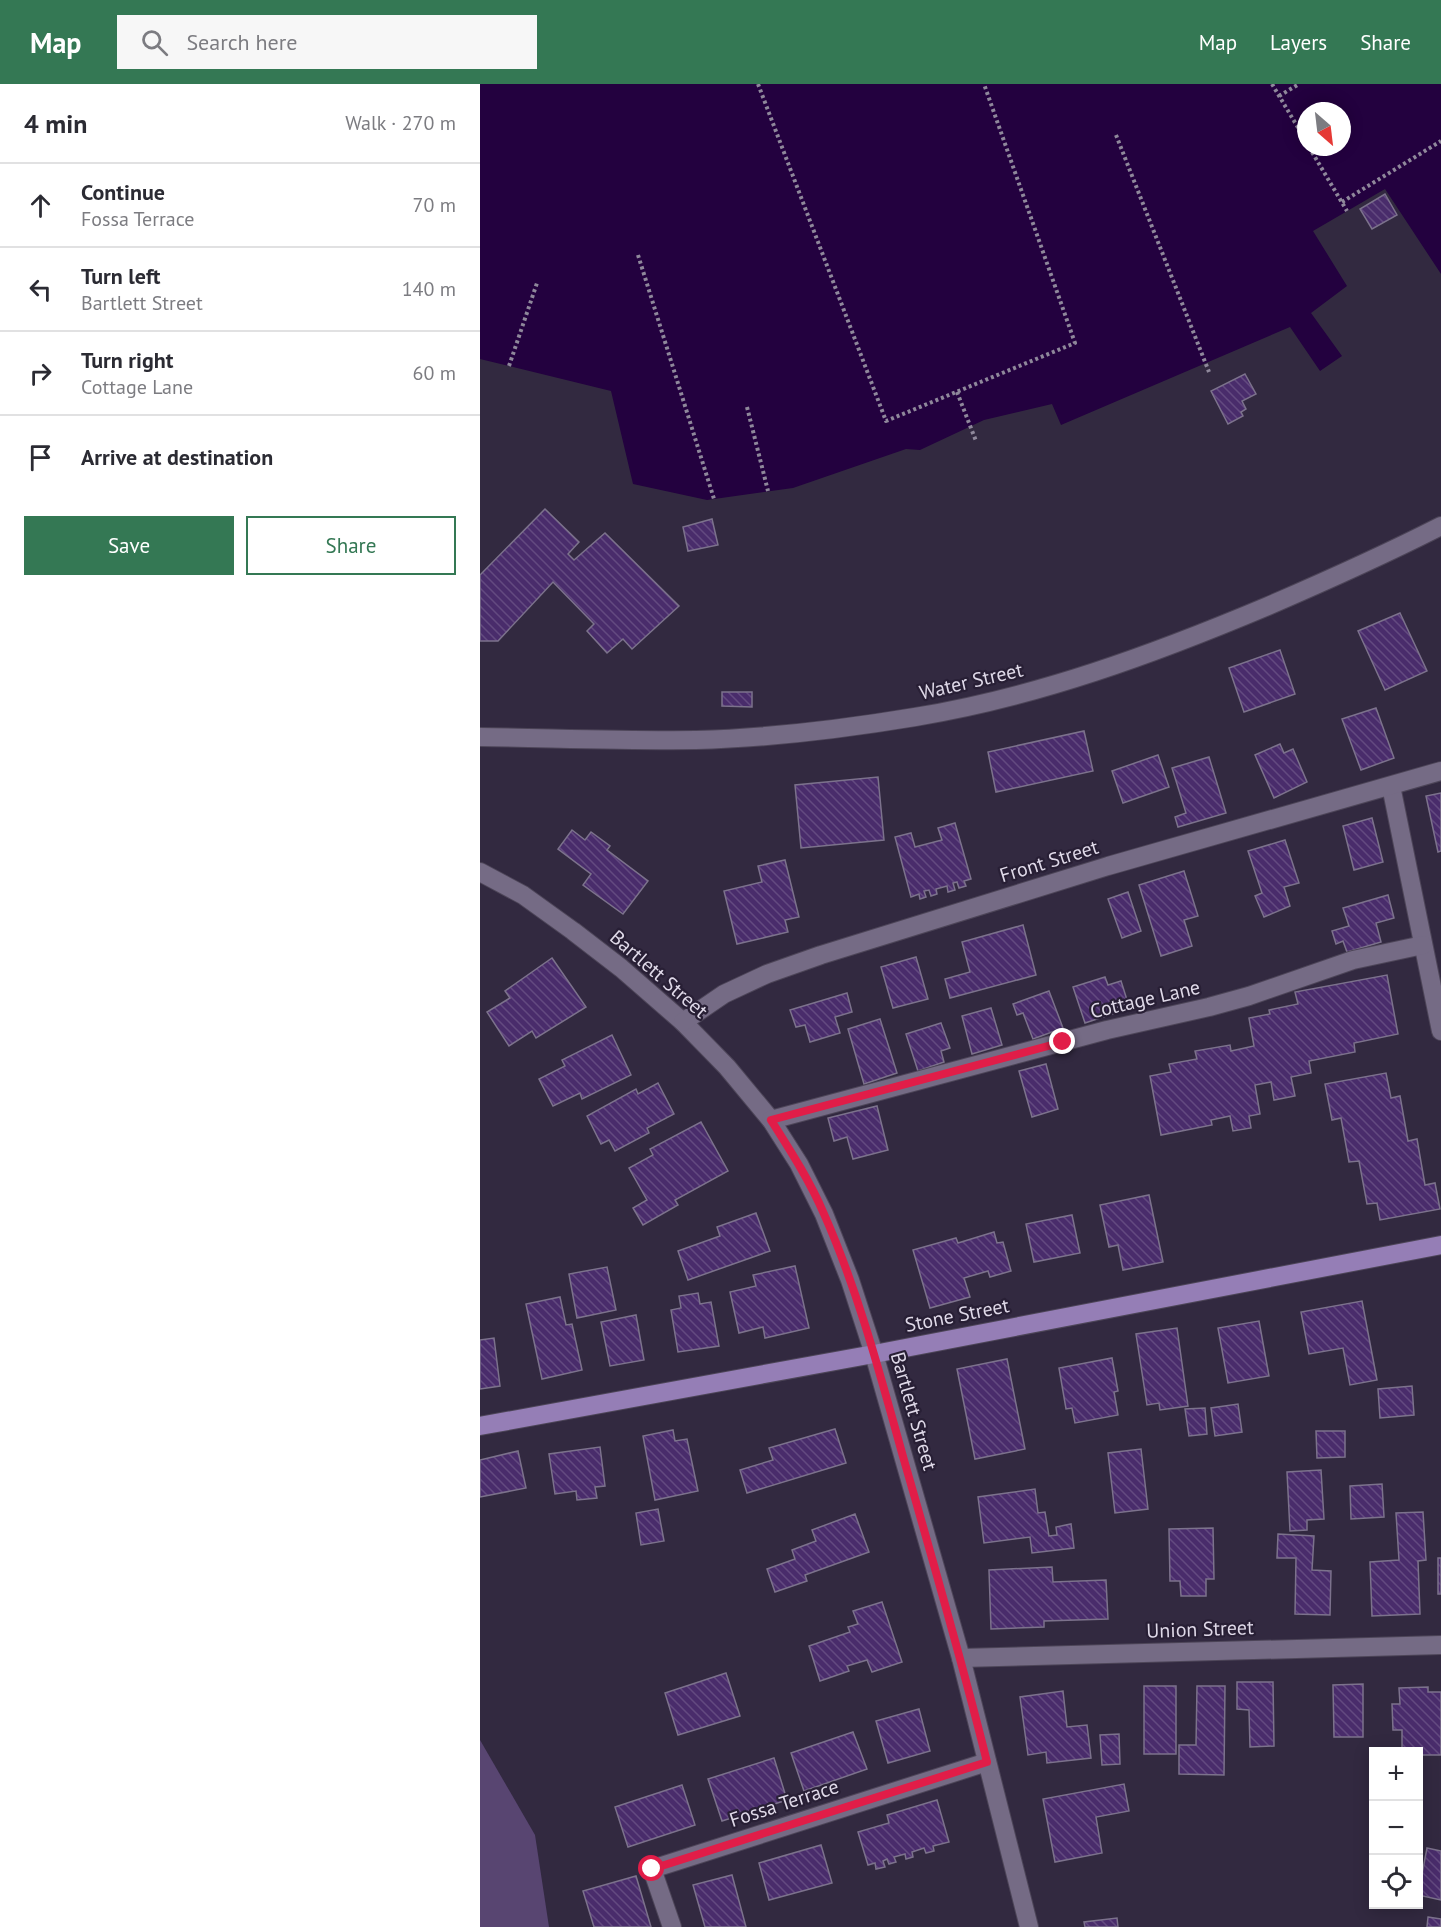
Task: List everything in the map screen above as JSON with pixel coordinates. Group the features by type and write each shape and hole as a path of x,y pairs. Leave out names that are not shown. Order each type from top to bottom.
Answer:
{"main road":[{"name":"Stone Street","path":"480,1426 874,1354 1441,1245"}],"street":[{"name":"Water Street","path":"480,737 698,740 762,736 916,717 985,703 1068,681 1156,651 1356,568 1441,526"},
{"name":"Front Street","path":"683,1022 724,994 767,974 821,955 1108,866 1441,771"},
{"path":"1391,786 1441,1031"},
{"name":"Bartlett Street","path":"480,872 523,895 573,931 621,968 683,1022 727,1067 771,1120 799,1164 825,1214 874,1354 961,1658 1029,1927"},
{"name":"Cottage Lane","path":"771,1120 1107,1030 1209,1007 1249,996 1353,960 1423,945"},
{"name":"Union Street","path":"961,1658 1441,1645"},
{"name":"Fossa Terrace","path":"672,1927 652,1869 987,1762"}],"path":[{"path":"758,84 886,421 1075,343 984,84"},
{"path":"1272,84 1297,126"},
{"path":"1279,96 1299,84"},
{"path":"1116,135 1209,372"},
{"path":"1342,202 1441,141"},
{"path":"1314,156 1347,211"},
{"path":"638,255 714,499"},
{"path":"509,366 537,283"},
{"path":"957,392 976,441"},
{"path":"747,407 768,491"}],"shaded area":[{"path":"480,84 1441,84 1441,274 1385,189 1313,231 1347,286 1311,313 1342,356 1320,371 1290,327 1061,425 1052,404 984,420 920,450 906,449 793,488 707,500 633,484 611,391 480,359"},
{"path":"480,1740 535,1835 549,1927 480,1927"}],"building":[{"path":"1385,194 1397,215 1372,229 1360,209"},
{"path":"1245,374 1256,394 1242,401 1246,409 1241,412 1243,416 1228,424 1211,391"},
{"path":"545,509 579,542 568,554 574,560 605,533 679,606 632,649 623,639 607,653 587,631 594,624 553,582 498,641 480,641 480,575"},
{"path":"712,519 718,545 688,551 683,527"},
{"path":"1400,613 1427,671 1385,690 1358,631"},
{"path":"1280,650 1295,694 1244,712 1229,668"},
{"path":"722,692 752,692 752,707 722,706"},
{"path":"1376,708 1394,758 1361,770 1342,719"},
{"path":"1084,731 1093,771 996,792 988,752"},
{"path":"1280,744 1284,753 1293,749 1307,782 1274,798 1255,755"},
{"path":"1158,755 1169,787 1123,803 1112,771"},
{"path":"1209,757 1226,813 1178,827 1175,817 1186,813 1172,768"},
{"path":"878,777 884,840 801,848 795,785"},
{"path":"1441,793 1441,851 1438,852 1426,796"},
{"path":"1372,818 1383,862 1354,870 1343,826"},
{"path":"955,823 971,879 964,881 966,886 959,888 957,882 953,883 955,890 948,892 947,886 936,889 937,894 931,896 929,890 924,891 926,897 920,899 919,894 911,897 895,837 911,833 915,847 942,840 938,828"},
{"path":"572,830 585,840 591,832 610,846 607,850 648,881 623,914 583,885 591,874 558,849"},
{"path":"1285,840 1299,883 1284,887 1290,906 1264,917 1255,896 1262,893 1248,851"},
{"path":"785,860 799,917 785,920 788,932 737,944 724,891 762,882 758,866"},
{"path":"1184,871 1198,916 1184,920 1192,946 1161,956 1139,885"},
{"path":"1128,892 1141,931 1122,938 1108,899"},
{"path":"1388,895 1394,918 1376,923 1381,942 1347,952 1343,941 1336,944 1332,931 1349,926 1343,908"},
{"path":"1023,925 1036,975 950,998 945,979 970,972 962,942"},
{"path":"916,957 928,999 893,1008 881,967"},
{"path":"552,958 586,1007 536,1038 532,1031 509,1046 487,1012 510,998 505,991"},
{"path":"1387,975 1398,1034 1354,1043 1355,1052 1309,1061 1311,1073 1291,1077 1295,1096 1274,1100 1271,1082 1255,1085 1260,1114 1249,1116 1251,1128 1233,1131 1230,1116 1211,1120 1212,1125 1161,1135 1150,1076 1171,1072 1169,1064 1197,1059 1195,1051 1230,1045 1231,1051 1254,1046 1249,1018 1270,1014 1269,1010 1298,1004 1295,992"},
{"path":"1105,977 1108,985 1121,981 1128,1003 1113,1009 1115,1013 1085,1023 1073,987"},
{"path":"1049,991 1063,1028 1033,1039 1023,1013 1017,1015 1013,1004"},
{"path":"847,993 852,1012 835,1017 840,1033 810,1042 805,1025 796,1027 790,1010"},
{"path":"991,1008 1002,1045 972,1054 962,1016"},
{"path":"880,1019 897,1073 864,1084 848,1029"},
{"path":"941,1023 950,1048 941,1051 944,1062 918,1071 906,1034"},
{"path":"612,1035 631,1075 582,1099 580,1093 553,1106 539,1079 565,1066 562,1060"},
{"path":"1046,1064 1058,1109 1032,1117 1019,1071"},
{"path":"1386,1073 1391,1098 1400,1096 1408,1141 1417,1139 1425,1185 1435,1183 1440,1209 1380,1220 1377,1203 1367,1204 1359,1161 1349,1162 1341,1118 1332,1120 1325,1084"},
{"path":"658,1083 674,1114 647,1128 649,1133 615,1151 609,1140 601,1144 587,1116 636,1089 638,1094"},
{"path":"877,1106 888,1150 853,1159 847,1137 834,1141 828,1118"},
{"path":"701,1122 728,1171 675,1200 678,1205 643,1225 633,1208 647,1200 629,1168 653,1155 650,1149"},
{"path":"1149,1195 1163,1262 1123,1270 1118,1245 1109,1247 1100,1205"},
{"path":"756,1213 770,1251 688,1280 678,1251 720,1236 717,1227"},
{"path":"1072,1215 1080,1253 1034,1262 1026,1224"},
{"path":"994,1232 997,1243 1003,1242 1011,1271 990,1277 988,1271 964,1278 970,1297 930,1308 913,1250 956,1238 958,1243"},
{"path":"795,1266 809,1328 765,1338 763,1327 739,1333 730,1292 756,1286 753,1275"},
{"path":"607,1267 616,1310 577,1318 569,1274"},
{"path":"698,1293 700,1304 711,1302 719,1346 678,1352 671,1310 681,1308 679,1296"},
{"path":"560,1297 566,1325 572,1324 582,1370 542,1379 526,1304"},
{"path":"1362,1301 1377,1380 1350,1385 1343,1348 1309,1354 1301,1312"},
{"path":"636,1315 644,1360 610,1366 601,1322"},
{"path":"1259,1321 1269,1376 1228,1383 1218,1328"},
{"path":"1177,1328 1188,1406 1160,1410 1159,1403 1147,1405 1136,1334"},
{"path":"494,1338 500,1386 480,1389 480,1340"},
{"path":"1112,1358 1118,1391 1114,1392 1118,1415 1075,1423 1072,1408 1066,1409 1059,1368"},
{"path":"1007,1359 1025,1449 975,1459 957,1369"},
{"path":"1412,1386 1414,1415 1380,1418 1378,1389"},
{"path":"1238,1404 1242,1432 1215,1436 1211,1408"},
{"path":"1205,1408 1207,1434 1189,1436 1185,1409"},
{"path":"835,1429 846,1463 747,1493 740,1470 773,1460 769,1448"},
{"path":"673,1430 675,1441 687,1439 698,1491 655,1500 643,1436"},
{"path":"1316,1431 1345,1431 1345,1457 1317,1458"},
{"path":"600,1447 605,1486 595,1487 597,1498 577,1500 576,1491 555,1494 549,1454"},
{"path":"1141,1449 1148,1509 1115,1513 1108,1453"},
{"path":"518,1451 526,1488 480,1497 480,1460"},
{"path":"1321,1470 1324,1519 1307,1520 1307,1530 1290,1531 1287,1472"},
{"path":"1382,1484 1384,1517 1351,1519 1350,1486"},
{"path":"1035,1489 1038,1513 1045,1512 1049,1536 1057,1535 1056,1527 1071,1524 1074,1548 1032,1553 1030,1537 984,1543 978,1497"},
{"path":"658,1509 664,1541 641,1545 636,1513"},
{"path":"1423,1512 1426,1560 1418,1561 1420,1614 1372,1616 1370,1562 1399,1560 1396,1513"},
{"path":"855,1514 869,1552 805,1575 807,1581 775,1592 767,1569 795,1559 792,1550 816,1541 812,1530"},
{"path":"1213,1528 1214,1579 1206,1579 1206,1596 1181,1596 1180,1581 1170,1581 1169,1529"},
{"path":"1278,1534 1314,1536 1312,1570 1331,1571 1330,1615 1295,1614 1296,1558 1277,1558"},
{"path":"1438,1558 1441,1558 1441,1594 1438,1594"},
{"path":"1052,1567 1053,1582 1106,1580 1108,1619 1044,1621 1044,1627 991,1629 989,1570"},
{"path":"882,1602 902,1662 872,1672 867,1660 847,1666 849,1671 820,1681 809,1646 850,1632 848,1627 858,1624 853,1611"},
{"path":"726,1673 740,1716 678,1735 665,1693"},
{"path":"1237,1682 1273,1682 1274,1746 1250,1747 1249,1710 1237,1709"},
{"path":"1363,1684 1363,1737 1334,1737 1333,1685"},
{"path":"1144,1686 1176,1686 1176,1754 1144,1754"},
{"path":"1197,1686 1225,1686 1224,1775 1179,1774 1179,1745 1196,1745"},
{"path":"1428,1687 1428,1692 1441,1692 1441,1755 1423,1755 1423,1747 1402,1747 1402,1730 1393,1730 1392,1704 1400,1704 1399,1688"},
{"path":"1063,1691 1067,1727 1087,1725 1091,1758 1047,1763 1046,1752 1028,1755 1020,1697"},
{"path":"919,1709 930,1751 888,1763 876,1721"},
{"path":"853,1732 867,1769 804,1791 791,1753"},
{"path":"1119,1734 1120,1764 1102,1765 1100,1735"},
{"path":"774,1758 787,1800 722,1821 708,1779"},
{"path":"1124,1784 1129,1811 1096,1817 1102,1853 1055,1862 1043,1799"},
{"path":"682,1785 695,1825 628,1847 615,1807"},
{"path":"937,1800 949,1842 933,1846 934,1851 926,1853 924,1848 912,1852 913,1857 906,1859 905,1854 894,1857 896,1862 889,1864 887,1859 883,1861 885,1867 876,1869 875,1863 868,1865 858,1832 889,1823 887,1815"},
{"path":"821,1845 832,1883 769,1900 759,1863"},
{"path":"1427,1848 1441,1851 1441,1900 1423,1896 1423,1869"},
{"path":"732,1875 746,1927 705,1927 693,1885"},
{"path":"636,1876 651,1927 594,1927 583,1891"},
{"path":"1428,1917 1441,1919 1441,1927 1427,1927"},
{"path":"1117,1918 1118,1927 1085,1927 1084,1922"}],"route":[{"path":"652,1869 987,1762 961,1658 874,1354 850,1280 825,1214 799,1164 771,1120 1063,1042"}]}
